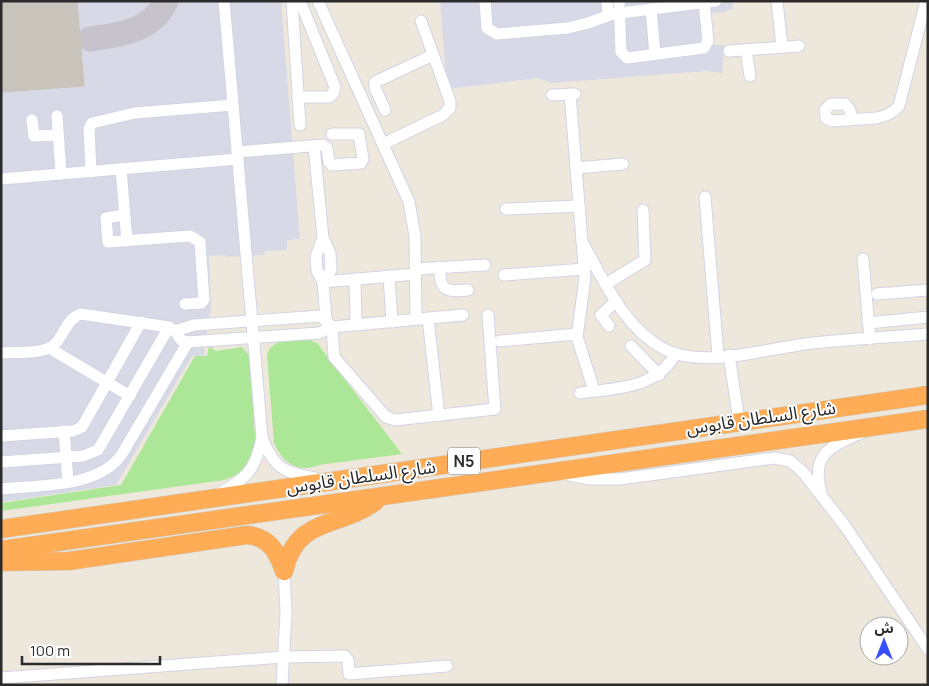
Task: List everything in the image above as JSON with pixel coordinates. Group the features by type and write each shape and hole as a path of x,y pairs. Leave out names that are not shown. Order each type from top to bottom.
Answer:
{"highway":[{"name":"شارع السلطان قابوس","path":"1,529 928,394"},
{"name":"شارع السلطان قابوس","path":"1,550 381,498 928,419"},
{"path":"284,571 288,555 303,535 361,512 381,498"},
{"path":"1,562 69,561 246,535 254,536 271,544 279,556 284,571"}],"street":[{"path":"211,499 244,478 252,470 258,459 262,437 224,1"},
{"path":"292,1 300,125"},
{"path":"298,97 329,96 333,94 335,87 300,1"},
{"path":"318,1 411,210 422,319 439,416"},
{"path":"485,1 487,28 497,34 575,27 615,10 651,9 710,2 708,41 706,46 626,58 623,56 615,10 606,1"},
{"path":"777,1 782,47"},
{"path":"850,120 883,117 892,113 899,106 926,1"},
{"path":"651,9 656,54"},
{"path":"383,144 449,111 450,101 421,21"},
{"path":"729,51 798,46"},
{"path":"746,50 750,76"},
{"path":"385,110 374,86 375,82 433,55"},
{"path":"552,95 573,94 576,168 585,269 585,290 577,334 592,384"},
{"path":"91,172 89,129 92,123 135,113 233,105"},
{"path":"57,116 61,174"},
{"path":"32,120 34,136 58,135"},
{"path":"1,179 121,169 314,146 327,148 330,162 334,166 361,163 363,159 359,134 332,134"},
{"path":"314,146 322,238 316,256 318,273 323,282 334,357 386,417 395,420 492,411 496,407 488,315"},
{"path":"576,168 623,164"},
{"path":"121,169 126,241"},
{"path":"705,197 723,356 739,421"},
{"path":"506,209 579,206"},
{"path":"606,284 644,260 643,210"},
{"path":"124,215 108,216 105,220 108,242 190,236 199,240 202,246 204,300 199,304 185,304"},
{"path":"582,242 616,301 639,330 665,349 676,353 697,357 723,356 816,342 928,334"},
{"path":"863,259 870,339"},
{"path":"323,282 389,276 440,267 485,265"},
{"path":"440,267 440,280 446,289 453,291 468,290"},
{"path":"504,275 585,269"},
{"path":"389,276 392,322"},
{"path":"355,279 356,325"},
{"path":"877,294 928,290"},
{"path":"609,326 601,315 616,301"},
{"path":"1,353 49,348 56,342 70,320 81,314 141,322 172,329 252,320 313,316 329,323 356,325 463,315"},
{"path":"868,323 928,317"},
{"path":"1,436 76,430 84,424 141,322"},
{"path":"172,329 181,340 188,342 323,332 329,323"},
{"path":"1,462 87,455 98,450 172,329"},
{"path":"500,341 577,334"},
{"path":"1,489 92,478 115,464 188,342"},
{"path":"631,346 659,374"},
{"path":"49,348 130,396"},
{"path":"580,393 640,384 659,374 676,353"},
{"path":"822,496 816,472 823,456 834,447 876,426"},
{"path":"64,431 68,481"},
{"path":"262,437 271,458 284,470 297,475 335,481"},
{"path":"556,472 590,479 620,479 778,458 797,466 822,496 928,649"},
{"path":"282,685 286,612 284,571"},
{"path":"1,678 283,657 345,656 348,660 349,674 447,666"}],"shaded area":[{"path":"1,1 281,1 300,239 287,240 287,250 264,251 265,255 209,256 211,313 209,318 200,319 207,328 207,337 203,337 205,355 192,356 116,485 1,502"},
{"path":"440,1 732,1 733,9 727,10 727,12 711,13 713,45 724,45 722,73 707,71 552,83 538,78 447,89"}],"green space":[{"path":"311,338 311,341 317,343 402,454 304,468 286,461 281,456 274,443 267,355 270,349 279,342"},
{"path":"209,346 216,351 242,347 249,355 256,449 246,467 236,475 224,480 1,511 1,503 121,485 195,356 207,356"}],"building":[{"path":"1,1 77,1 84,86 1,92"}],"taxiway":[{"path":"90,39 112,36 143,26 160,11 166,1"}]}
